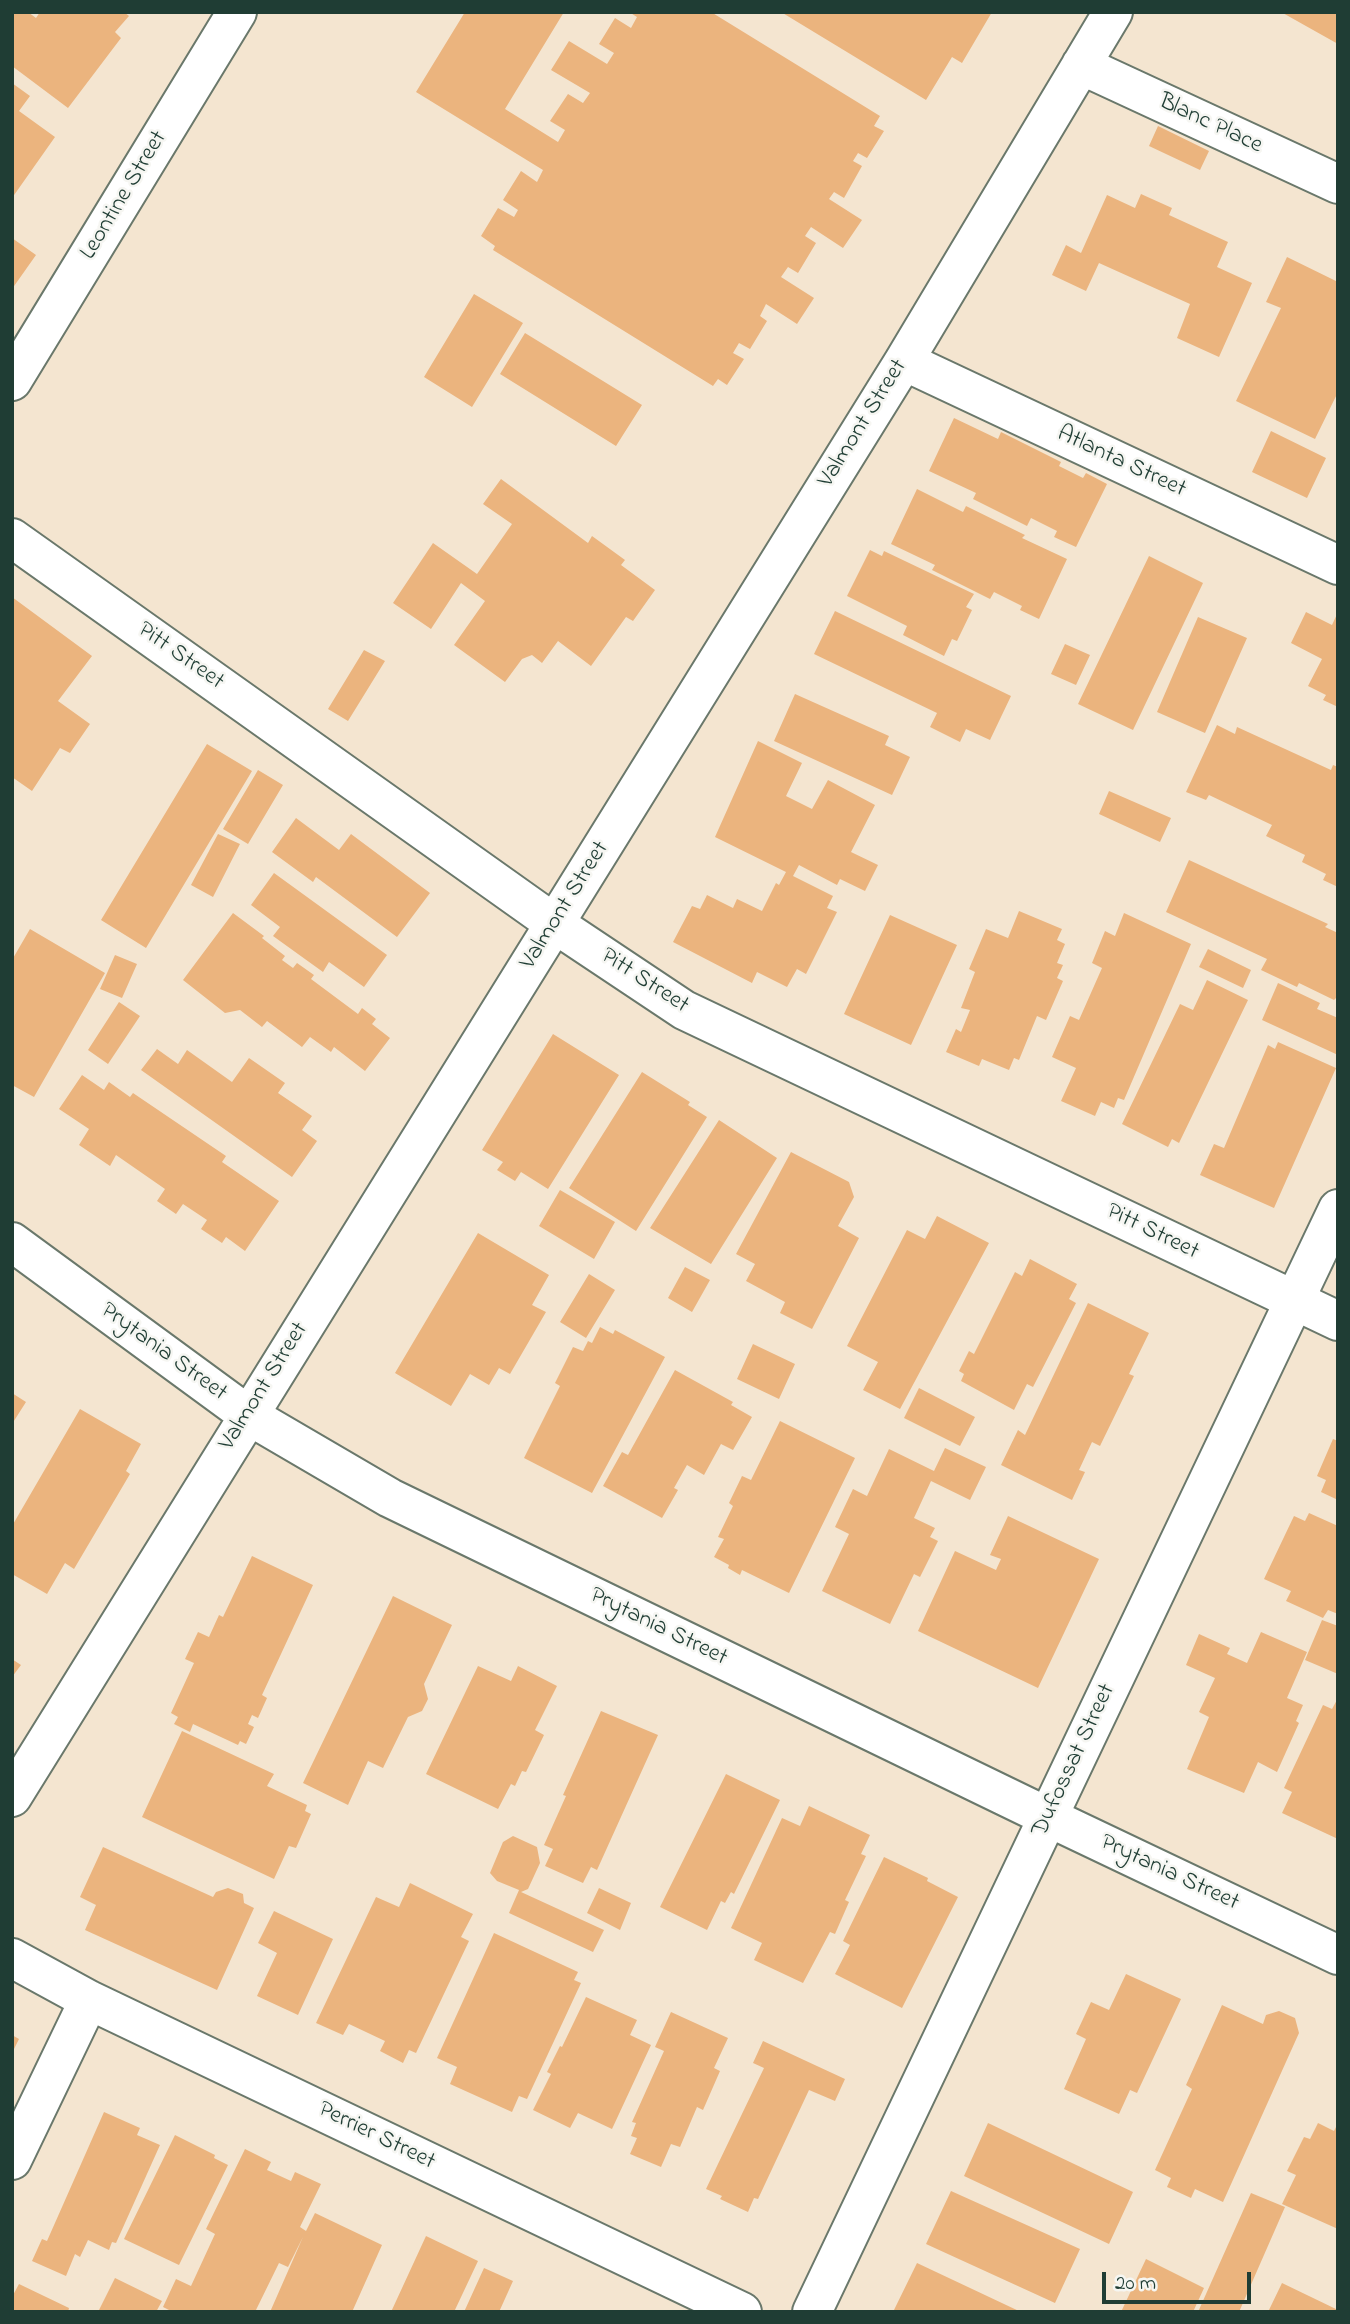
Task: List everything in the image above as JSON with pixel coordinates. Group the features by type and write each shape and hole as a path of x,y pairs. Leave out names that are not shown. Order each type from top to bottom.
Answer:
{"street":[{"name":"Leontine Street","path":"12,380 237,12"},
{"name":"Valmont Street","path":"12,1797 904,361 1113,12"},
{"name":"Blanc Place","path":"1081,65 1338,184"},
{"name":"Atlanta Street","path":"904,361 1338,565"},
{"name":"Pitt Street","path":"12,538 555,925 684,1010 1338,1321"},
{"name":"Dufossat Street","path":"812,2312 1338,1209"},
{"name":"Prytania Street","path":"12,1242 248,1415 390,1498 1338,1955"},
{"name":"Perrier Street","path":"12,1958 89,2000 741,2312"},
{"path":"12,2160 89,2000"}],"building":[{"path":"12,12 28,12 36,18 40,12 124,12 129,16 115,32 121,38 68,108 12,66"},
{"path":"465,12 564,12 505,109 558,142 565,130 550,121 568,94 583,103 590,93 551,70 569,41 607,64 614,53 599,44 615,18 631,28 637,17 629,12 711,12 880,116 874,126 884,131 867,158 858,153 853,161 862,166 844,198 834,192 829,199 862,220 843,248 811,227 805,236 816,243 798,273 788,267 781,277 814,298 797,324 766,304 760,316 767,321 750,349 739,343 733,353 744,359 727,385 718,379 713,386 493,250 495,246 481,236 498,208 514,217 518,210 503,200 521,171 537,182 543,170 416,92"},
{"path":"781,12 992,12 962,63 952,57 926,100"},
{"path":"1281,12 1338,12 1338,44"},
{"path":"12,83 30,96 19,111 55,137 12,198"},
{"path":"1158,126 1209,151 1200,170 1149,146"},
{"path":"1141,194 1172,208 1169,215 1228,242 1217,267 1252,283 1219,357 1177,338 1190,304 1099,263 1086,291 1052,275 1066,245 1081,253 1107,195 1135,208"},
{"path":"12,238 36,255 12,289"},
{"path":"1287,257 1338,282 1338,392 1315,439 1236,401 1281,308 1266,302"},
{"path":"474,294 523,323 472,407 424,377"},
{"path":"525,333 642,405 616,446 500,374"},
{"path":"954,418 998,439 1001,432 1061,462 1059,466 1083,478 1086,473 1107,484 1076,547 1054,537 1057,531 1031,518 1027,526 973,499 976,493 929,471"},
{"path":"1271,431 1326,458 1307,498 1252,472"},
{"path":"501,479 588,543 592,536 625,560 621,565 655,590 633,621 626,617 591,666 558,641 542,663 532,655 522,659 505,682 454,645 485,601 461,583 431,629 393,603 433,543 477,574 512,524 483,504"},
{"path":"917,489 963,512 966,506 1025,535 1022,538 1067,559 1039,619 1020,610 1022,606 994,592 990,599 932,570 935,565 891,544"},
{"path":"870,550 882,556 884,551 974,594 966,607 972,610 957,641 952,639 944,656 903,635 907,626 847,596"},
{"path":"1149,556 1203,583 1133,730 1078,704"},
{"path":"12,597 92,656 58,701 90,724 70,753 60,748 32,791 12,777"},
{"path":"835,611 1011,696 990,740 966,729 960,742 930,727 937,713 814,654"},
{"path":"1306,612 1332,625 1338,612 1338,707 1323,700 1326,695 1308,686 1322,659 1291,643"},
{"path":"1198,617 1247,638 1205,733 1157,712"},
{"path":"1065,644 1090,655 1076,685 1051,674"},
{"path":"364,650 385,661 348,721 328,709"},
{"path":"795,694 889,736 885,745 910,757 892,795 774,741"},
{"path":"1217,725 1235,734 1237,727 1331,770 1333,765 1338,767 1338,887 1323,880 1326,874 1302,862 1305,855 1266,836 1272,825 1209,795 1206,800 1186,792"},
{"path":"758,741 802,763 786,796 812,809 828,780 875,805 851,852 878,865 865,891 840,879 837,885 799,865 793,876 833,896 827,908 837,912 806,974 797,969 787,987 757,972 752,983 673,942 692,906 700,909 707,895 733,908 737,899 762,911 776,883 779,885 786,872 715,837"},
{"path":"207,744 252,771 146,948 101,920"},
{"path":"258,770 283,785 248,844 223,829"},
{"path":"1109,791 1171,818 1160,842 1099,814"},
{"path":"296,818 339,850 351,834 430,893 397,937 316,877 313,882 272,852"},
{"path":"218,834 240,844 213,897 191,885"},
{"path":"1189,860 1328,924 1325,927 1338,933 1338,996 1334,1000 1299,983 1297,987 1261,970 1267,959 1166,912"},
{"path":"274,873 387,955 364,987 329,962 323,972 273,936 280,927 251,905"},
{"path":"1019,911 1062,929 1057,940 1065,944 1057,963 1063,965 1057,978 1063,981 1046,1020 1037,1016 1019,1060 1014,1058 1009,1070 982,1059 979,1066 946,1052 956,1029 961,1032 970,1010 961,1008 975,972 969,969 986,929 1008,938"},
{"path":"233,913 285,956 282,960 293,968 297,963 314,975 311,979 358,1014 362,1008 376,1019 372,1024 390,1038 365,1071 334,1047 331,1052 310,1037 302,1047 267,1021 262,1027 240,1010 225,1013 183,980"},
{"path":"1124,913 1191,944 1124,1100 1118,1098 1114,1108 1101,1102 1095,1116 1061,1101 1076,1068 1052,1057 1070,1016 1079,1020 1102,968 1092,963 1105,931 1115,936"},
{"path":"890,915 957,945 911,1045 844,1014"},
{"path":"30,929 105,973 34,1097 12,1085 12,960"},
{"path":"1208,949 1251,970 1243,988 1199,967"},
{"path":"115,955 137,964 122,998 100,989"},
{"path":"1207,980 1248,1000 1179,1143 1172,1139 1168,1147 1122,1124 1180,1004 1193,1010"},
{"path":"1278,983 1320,1003 1317,1009 1338,1018 1338,1055 1262,1020"},
{"path":"119,1002 140,1016 108,1064 88,1050"},
{"path":"553,1034 619,1075 548,1189 521,1172 515,1181 497,1170 503,1162 482,1150"},
{"path":"1278,1042 1336,1068 1274,1208 1200,1175 1214,1144 1224,1148 1268,1045 1275,1049"},
{"path":"157,1049 178,1064 187,1050 232,1082 249,1058 285,1083 278,1093 312,1116 302,1130 317,1141 292,1177 141,1070"},
{"path":"642,1072 690,1102 688,1105 707,1117 636,1231 569,1188"},
{"path":"82,1075 104,1090 109,1082 130,1097 133,1093 226,1156 222,1162 279,1201 245,1251 226,1237 222,1243 201,1229 207,1220 183,1204 176,1214 157,1201 165,1189 116,1155 110,1166 79,1145 89,1129 59,1109"},
{"path":"719,1120 777,1158 711,1264 650,1228"},
{"path":"791,1152 849,1182 854,1197 838,1226 859,1238 812,1329 780,1313 785,1302 746,1281 755,1264 736,1254"},
{"path":"560,1190 615,1222 594,1259 539,1226"},
{"path":"937,1216 989,1243 900,1409 863,1390 878,1362 847,1346 907,1230 925,1239"},
{"path":"478,1233 549,1275 532,1305 546,1312 510,1374 499,1368 489,1385 470,1374 451,1406 395,1373"},
{"path":"1030,1259 1077,1284 1069,1299 1076,1303 1033,1387 1027,1384 1014,1410 961,1381 964,1374 959,1371 969,1351 974,1354 1015,1272 1022,1276"},
{"path":"685,1267 710,1280 692,1312 668,1298"},
{"path":"589,1274 615,1290 586,1338 560,1322"},
{"path":"1088,1303 1149,1333 1129,1374 1134,1376 1100,1446 1092,1442 1079,1470 1085,1472 1072,1500 1001,1465 1018,1430 1025,1435"},
{"path":"600,1327 613,1334 615,1330 665,1357 592,1493 524,1458 560,1386 555,1383 573,1347 583,1351 588,1341 592,1343"},
{"path":"753,1344 795,1364 779,1399 737,1379"},
{"path":"675,1370 733,1402 731,1405 752,1417 733,1450 721,1444 704,1475 687,1465 674,1488 678,1490 662,1518 603,1486 622,1452 628,1455"},
{"path":"919,1388 975,1417 960,1446 904,1418"},
{"path":"12,1393 26,1402 12,1424"},
{"path":"80,1409 141,1444 126,1471 130,1474 74,1569 65,1563 47,1594 12,1574 12,1526"},
{"path":"780,1421 855,1458 789,1593 742,1570 740,1575 714,1557 724,1539 718,1537 733,1506 729,1503 742,1476 751,1480"},
{"path":"1333,1439 1338,1441 1338,1500 1321,1492 1326,1480 1317,1476"},
{"path":"945,1448 986,1467 970,1500 931,1481 914,1518 935,1528 930,1537 938,1541 920,1577 914,1574 890,1624 822,1591 849,1534 835,1527 853,1489 867,1496 889,1449 934,1471"},
{"path":"1309,1513 1338,1526 1338,1614 1328,1610 1323,1618 1286,1601 1291,1591 1264,1579 1294,1516 1305,1521"},
{"path":"1008,1516 1099,1559 1038,1688 918,1631 955,1551 996,1570 1001,1559 990,1555"},
{"path":"252,1556 313,1585 262,1695 267,1698 258,1718 252,1715 248,1724 254,1727 246,1744 240,1741 238,1745 193,1724 190,1732 174,1724 178,1717 171,1713 194,1663 185,1659 198,1632 209,1637 219,1615 223,1617"},
{"path":"393,1596 452,1625 424,1684 428,1699 422,1711 408,1717 383,1768 368,1761 348,1805 303,1783"},
{"path":"1322,1620 1338,1626 1338,1674 1305,1660"},
{"path":"1261,1632 1307,1652 1287,1698 1303,1705 1296,1721 1299,1723 1277,1772 1258,1762 1244,1793 1187,1769 1209,1717 1199,1712 1215,1678 1186,1665 1199,1634 1230,1648 1227,1654 1247,1663"},
{"path":"12,1659 21,1665 12,1677"},
{"path":"478,1666 511,1681 518,1666 557,1686 535,1730 544,1735 526,1772 522,1771 515,1786 511,1784 498,1809 426,1774"},
{"path":"1338,1698 1338,1839 1282,1813 1292,1792 1284,1788 1323,1705 1332,1709"},
{"path":"601,1711 658,1735 597,1870 591,1867 583,1883 545,1866 553,1849 544,1845"},
{"path":"182,1731 274,1774 267,1786 307,1805 305,1811 311,1814 296,1848 289,1846 274,1879 142,1817"},
{"path":"726,1774 780,1800 734,1894 731,1892 725,1903 721,1901 707,1930 660,1907"},
{"path":"809,1806 870,1835 861,1854 866,1856 845,1900 849,1902 835,1934 830,1932 803,1983 754,1960 762,1943 731,1928 782,1818 800,1826"},
{"path":"513,1836 537,1847 540,1863 528,1889 521,1892 604,1930 593,1952 509,1913 519,1890 497,1881 490,1873 503,1842"},
{"path":"103,1847 213,1897 216,1892 228,1888 243,1894 244,1903 254,1908 217,1990 85,1930 96,1905 80,1897"},
{"path":"884,1857 928,1878 927,1881 958,1897 902,2008 835,1974 850,1945 843,1941"},
{"path":"410,1883 473,1914 461,1937 469,1941 416,2053 409,2050 403,2063 380,2051 385,2041 349,2024 343,2035 316,2023 376,1897 399,1907"},
{"path":"599,1888 631,1903 620,1930 587,1913"},
{"path":"274,1911 333,1939 298,2015 257,1996 277,1953 258,1943"},
{"path":"494,1933 578,1972 574,1980 581,1983 527,2099 519,2096 512,2112 450,2084 457,2067 437,2058"},
{"path":"1126,1974 1181,1999 1137,2093 1130,2090 1119,2114 1064,2089 1086,2039 1076,2034 1091,2002 1109,2010"},
{"path":"586,1997 637,2020 630,2035 651,2045 612,2129 578,2113 570,2128 533,2110 551,2074 547,2072"},
{"path":"1222,2005 1263,2024 1266,2015 1279,2011 1295,2018 1299,2033 1223,2202 1195,2189 1191,2198 1167,2187 1171,2178 1155,2170 1192,2089 1186,2085"},
{"path":"671,2012 728,2038 714,2068 720,2071 703,2110 697,2107 680,2147 671,2144 661,2167 630,2154 637,2138 631,2136 636,2123 632,2122 664,2051 655,2047"},
{"path":"12,2035 19,2039 12,2053"},
{"path":"763,2041 845,2079 835,2101 809,2090 758,2199 754,2198 748,2212 706,2189 764,2068 753,2063"},
{"path":"104,2112 140,2128 137,2135 160,2145 116,2243 112,2242 109,2250 88,2240 80,2257 75,2254 66,2276 32,2261 42,2239 47,2241"},
{"path":"988,2123 1133,2192 1109,2244 964,2176"},
{"path":"1318,2123 1334,2131 1338,2123 1338,2229 1282,2204 1296,2175 1287,2171 1304,2137 1310,2139"},
{"path":"175,2135 215,2155 214,2158 228,2165 179,2265 124,2239"},
{"path":"245,2149 271,2162 267,2170 291,2181 295,2172 321,2184 300,2227 306,2231 315,2213 382,2245 352,2312 270,2312 303,2237 288,2267 279,2263 255,2312 173,2312 163,2307 176,2279 191,2286 215,2234 206,2229"},
{"path":"951,2191 1080,2249 1055,2303 926,2244"},
{"path":"1251,2193 1285,2207 1239,2312 1198,2312"},
{"path":"426,2236 478,2261 454,2312 391,2312"},
{"path":"1146,2259 1204,2288 1193,2312 1121,2312"},
{"path":"917,2263 1021,2312 893,2312"},
{"path":"484,2268 513,2281 499,2312 464,2312"},
{"path":"115,2278 162,2301 156,2312 98,2312"},
{"path":"1282,2283 1338,2310 1338,2312 1268,2312"},
{"path":"19,2284 69,2308 68,2312 12,2312 12,2297"}]}
